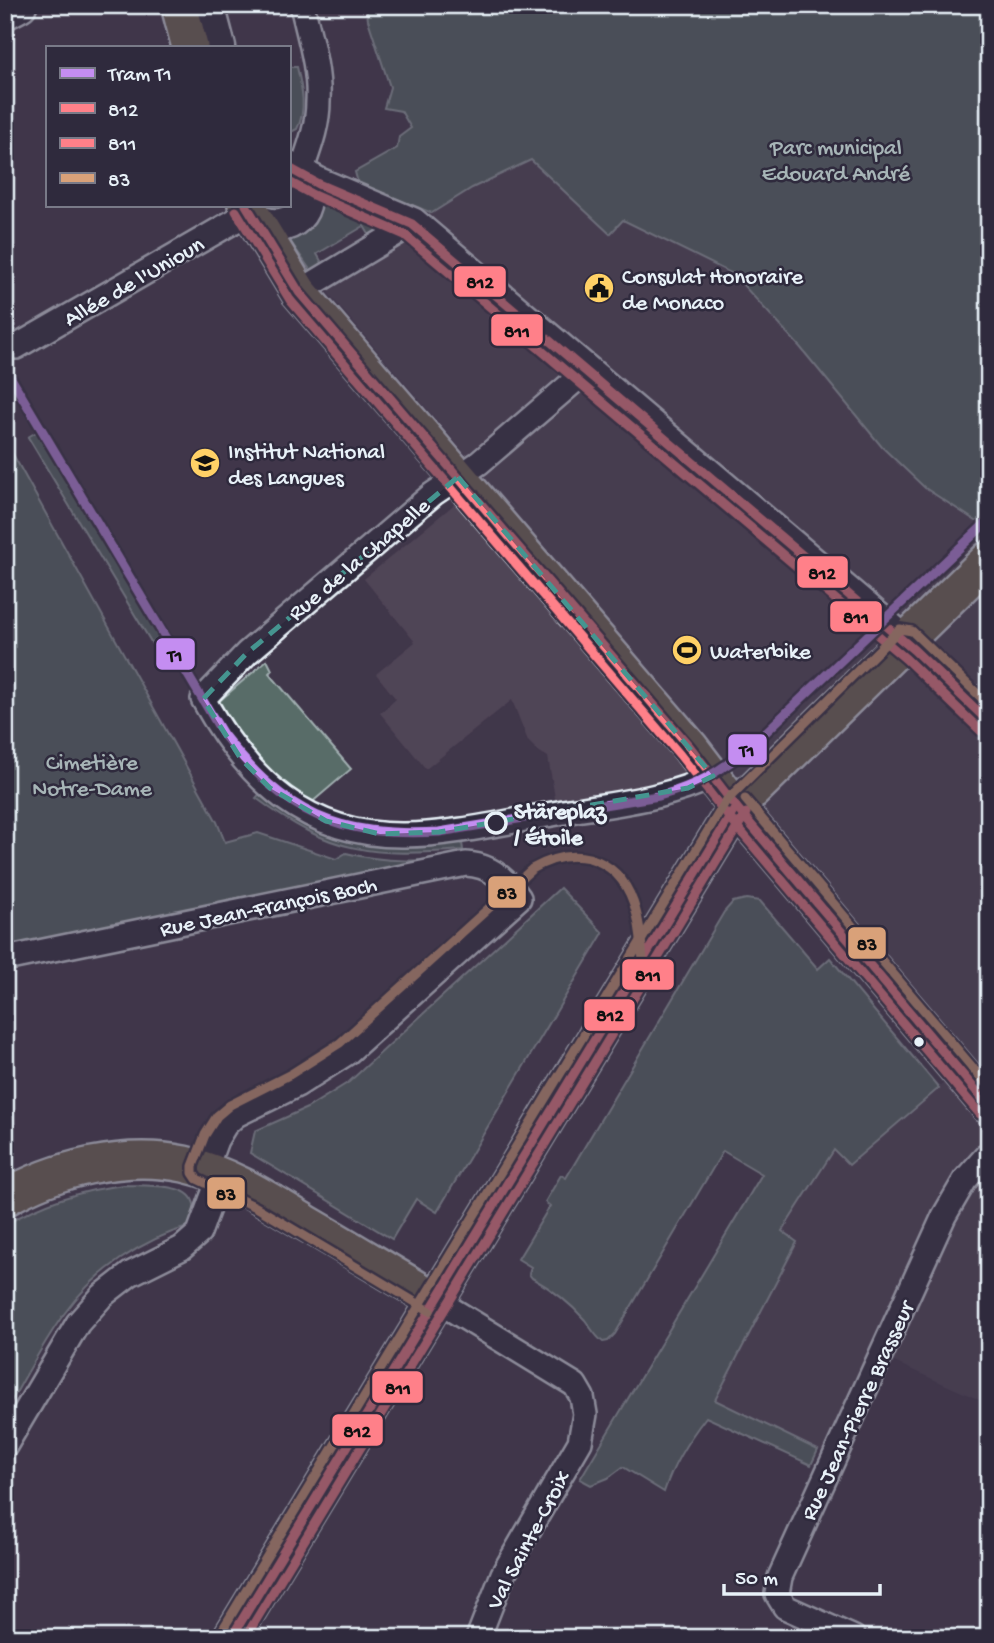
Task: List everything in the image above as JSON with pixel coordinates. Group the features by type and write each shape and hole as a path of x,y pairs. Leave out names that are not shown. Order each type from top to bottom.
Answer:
{"main road":[{"path":"5,13 20,5"},
{"path":"179,5 190,46"},
{"path":"208,5 219,46"},
{"path":"250,213 266,226 280,226 292,222 301,212 306,200 306,187 292,170"},
{"path":"292,170 412,224 904,642 989,722"},
{"path":"250,213 299,292 446,485 690,747 736,807 989,1106"},
{"path":"231,1638 736,807 989,559"},
{"path":"5,1198 52,1177 92,1165 125,1160 161,1161 213,1173 262,1196 436,1300"}],"street":[{"path":"292,170 313,138 318,101 315,64 302,5"},
{"name":"Allée de l'Unioun","path":"16,347 250,213"},
{"path":"299,292 412,224"},
{"name":"Rue de la Chapelle","path":"586,371 479,463 446,485 247,653 203,699 241,759 270,788 289,802 326,821 365,832 406,835 496,823 659,796 688,788 713,776"},
{"name":"Rue Jean-François Boch","path":"5,959 466,864 477,864 494,872 511,886 519,898 347,1053 297,1085 236,1115 225,1125 216,1140 213,1173"},
{"name":"Rue Jean-Pierre Brasseur","path":"854,1638 785,1607 776,1594 780,1577 944,1216 965,1180 989,1153"},
{"path":"5,1446 78,1323 103,1295 130,1274 182,1248 199,1233 213,1173"},
{"name":"Val Sainte-Croix","path":"436,1300 575,1385 582,1397 585,1414 580,1442 503,1574 478,1638"}],"highlighted area":[{"path":"458,477 713,776 688,788 439,832 380,834 326,821 270,788 241,759 203,699 247,653"}],"shaded area":[{"path":"531,160 610,233 623,220 733,274 800,347 882,447 925,488 976,521 989,522 989,1404 881,1356 834,1457 715,1400 797,1242 782,1231 834,1150 849,1165 958,1071 713,777 556,804 548,757 528,741 512,700 426,769 380,713 396,699 376,674 415,642 364,579 486,478 318,281 472,188"}],"green space":[{"name":"Parc municipal Edouard André","path":"366,5 989,5 989,522 976,521 925,488 882,447 800,347 733,274 623,220 610,234 531,160 472,188 432,213 358,183 355,172 397,148 399,137 411,128 401,111 384,108 390,87 368,20"},
{"path":"290,67 297,67 302,91 303,107 297,129 290,132"},
{"path":"320,201 383,226 376,246 364,226 317,254 329,275 318,281 288,238"},
{"path":"45,427 184,659 168,670 28,437"},
{"name":"Cimetière Notre-Dame","path":"5,440 217,822 225,842 258,833 336,859 346,853 390,860 464,858 5,952"},
{"path":"267,660 272,670 269,673 351,769 310,804 267,774 216,704"},
{"path":"263,790 307,819 461,835 463,850 403,853 354,848 330,841 307,831 256,798"},
{"path":"560,888 603,933 437,1212 416,1199 392,1239 250,1153 255,1131 307,1108 349,1082"},
{"path":"746,899 760,901 818,969 830,958 939,1088 849,1165 834,1150 782,1231 797,1242 715,1400 818,1450 811,1465 706,1417 682,1453 664,1492 623,1467 608,1478 591,1485 580,1479 762,1174 723,1151 615,1334 608,1341 600,1340 573,1308 532,1278 529,1274 531,1267 518,1259 550,1206 545,1202 561,1175 566,1178 724,912 733,902"},
{"path":"124,1185 161,1186 187,1194 194,1205 191,1226 155,1239 137,1249 89,1285 56,1326 5,1412 5,1225 63,1198"}],"tram line":[{"name":"T1","path":"5,368 223,734 246,762 292,802 342,825 371,830 439,832 659,796 696,783 747,750 989,520"}],"transit line":[{"name":"812","path":"290,169 318,184 412,224 914,650 989,722"},
{"name":"811","path":"290,183 405,235 906,659 981,731"},
{"name":"812","path":"247,206 299,292 690,747 736,807 989,1106"},
{"name":"811","path":"236,211 290,300 680,755 727,815 980,1114"},
{"name":"83","path":"221,1632 726,801 900,629 912,631 989,705"},
{"name":"83","path":"745,799 989,1087"},
{"name":"812","path":"231,1638 736,807"},
{"name":"811","path":"245,1638 746,813"},
{"name":"83","path":"430,1311 256,1207 197,1179 193,1166 205,1135 217,1116 230,1105 291,1074 340,1043 532,869 545,862 574,856 589,858 606,866 619,877 635,907 644,978"}],"place":[{"name":"Consulat Honoraire de Monaco","path":"599,288"},
{"name":"Institut National des Langues","path":"205,463"},
{"name":"Waterbike","path":"687,650"},
{"name":"Stäreplaz / Étoile","path":"496,823"}]}
